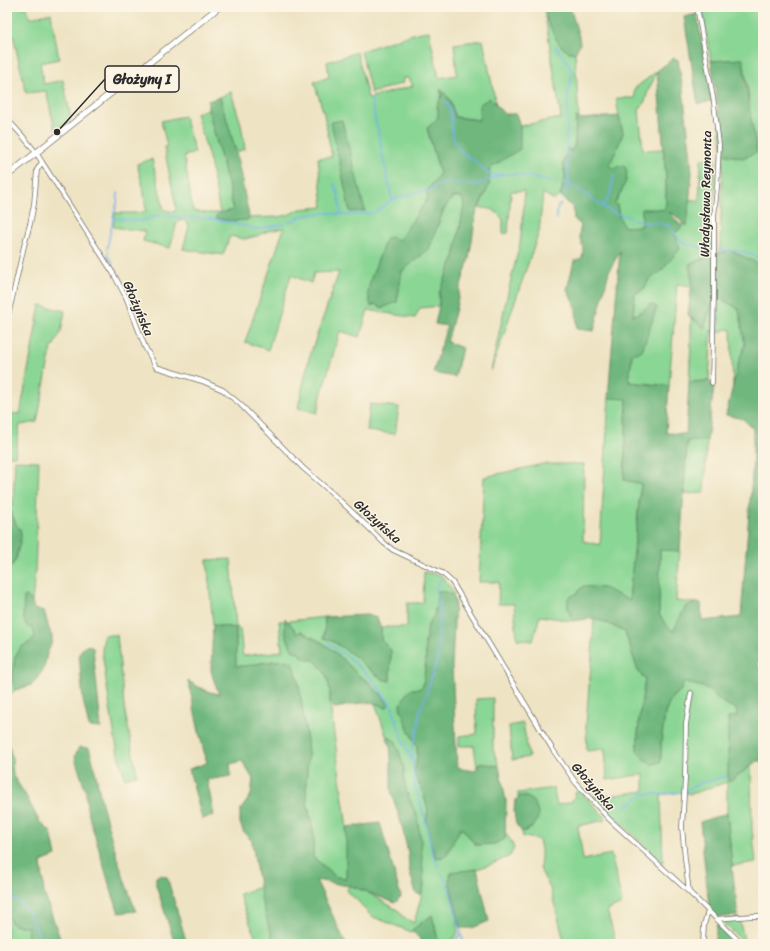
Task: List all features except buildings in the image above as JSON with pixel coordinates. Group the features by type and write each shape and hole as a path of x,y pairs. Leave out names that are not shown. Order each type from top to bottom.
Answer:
{"street":[{"path":"7,176 219,7"},
{"name":"Władysława Reymonta","path":"697,7 719,145 714,217 712,383"},
{"name":"Głożyńska","path":"7,119 31,144 113,273 126,297 145,346 156,368 202,381 223,390 240,404 303,468 384,543 393,550 442,573 452,582 553,750 576,783 610,819 689,892 742,944"},
{"path":"7,321 34,204 37,170 42,162"},
{"path":"689,892 682,827 686,724 690,693"},
{"path":"703,944 704,925 708,911"},
{"path":"716,919 763,916"}],"green space":[{"path":"7,7 27,7 30,18 51,13 59,59 40,63 44,84 63,80 71,119 55,130 46,91 26,93"},
{"path":"556,7 570,7 580,44 575,53 568,51 559,43 549,26 544,10"},
{"path":"702,7 763,7 763,266 730,250 718,254 720,247 723,154 743,158 749,106 748,90 743,59 711,61"},
{"path":"697,14 712,101 698,104 684,17"},
{"path":"545,16 560,44 567,51 575,53 579,119 576,117 575,143 571,153 569,148 563,163 565,177 560,196 554,200 543,193 539,232 491,371 520,243 524,191 511,191 508,233 503,234 503,220 498,214 487,208 479,208 489,185 463,178 519,149 520,126 561,118"},
{"path":"429,31 439,78 457,75 454,44 483,40 496,104 490,98 480,120 455,117 452,105 446,95 440,90 442,95 437,106 438,117 427,129 440,173 427,191 428,198 399,240 392,238 372,306 375,304 397,302 402,271 429,249 443,211 453,197 462,197 464,206 454,258 439,293 439,306 420,308 415,318 368,310 360,337 340,331 317,413 298,408 309,358 339,272 314,273 311,283 291,275 268,350 245,342 284,228 268,231 257,236 244,239 230,236 223,255 183,249 189,226 187,222 177,222 170,248 143,241 145,234 144,231 113,227 115,213 138,213 146,211 143,187 137,164 152,159 164,210 175,212 176,207 164,147 167,146 161,121 184,116 195,153 184,156 193,211 220,213 210,161 196,113 208,109 230,192 233,210 228,211 230,220 235,221 247,220 248,218 278,217 288,215 300,209 323,207 318,158 332,157 324,114 314,82 329,77 327,62 357,52 368,98 413,86 409,78 403,78 403,83 371,93 361,51 416,33"},
{"path":"674,58 678,60 683,90 692,173 687,226 674,214 669,212 682,227 675,233 680,249 660,272 649,279 644,289 635,294 633,316 651,304 657,307 642,351 632,354 629,382 669,386 666,433 686,434 689,382 709,381 714,387 707,441 687,441 680,551 660,550 659,614 666,625 673,632 685,607 696,603 701,603 702,621 741,617 753,462 753,429 743,419 726,415 739,361 745,345 739,309 720,298 713,302 704,328 688,315 692,280 689,264 730,250 763,266 763,631 758,667 763,668 763,761 757,761 728,782 728,718 737,716 736,709 722,702 706,688 684,682 681,690 672,697 665,713 661,743 661,762 650,765 637,751 639,720 645,679 638,671 625,632 594,618 573,621 568,609 568,598 576,594 583,586 604,588 629,600 641,484 624,480 627,399 608,398 620,251 609,271 594,331 577,329 576,307 567,290 574,261 582,258 583,248 579,235 581,225 574,219 573,207 560,196 565,177 563,163 568,148 571,152 575,143 576,117 579,119 619,116 623,133 609,166 613,168 624,165 627,171 626,181 615,203 624,227 642,226 642,209 664,210 666,204 666,177 657,71"},
{"path":"743,59 757,152 743,158 723,154 711,61"},
{"path":"657,71 645,101 639,110 643,150 663,149 666,177 666,204 664,210 642,226 624,227 615,203 623,188 618,167 612,169 608,166 623,133 616,98 635,98 634,89"},
{"path":"440,89 449,98 455,117 479,120 480,104 490,98 504,114 516,114 520,126 520,149 490,168 489,185 476,214 469,259 460,288 447,342 462,348 455,377 433,373 447,326 435,324 439,306 439,293 454,258 464,206 462,197 452,197 443,211 429,249 402,271 397,302 382,308 375,304 371,307 368,294 370,281 386,238 392,237 399,240 428,198 427,191 440,173 427,128 438,117 437,106 442,95"},
{"path":"231,92 241,124 245,149 236,152 220,97"},
{"path":"220,97 236,152 249,216 247,220 235,221 215,217 220,213 233,210 230,192 208,109 208,101"},
{"path":"342,120 365,211 350,212 331,122"},
{"path":"715,158 715,191 712,220 714,254 690,264 693,280 692,286 677,284 669,386 629,382 632,354 651,304 633,316 635,294 644,289 649,279 660,272 675,233 682,227 682,223 687,225 689,199 699,201 701,159"},
{"path":"720,298 739,309 745,345 739,361 733,387 731,330 727,329 718,333 718,299"},
{"path":"713,302 709,381 689,382 691,318 704,327"},
{"path":"40,305 65,311 61,332 51,350 37,422 20,425 15,456 7,456 7,413 20,414"},
{"path":"609,397 627,398 624,479 641,483 629,601 583,586 576,594 568,609 573,621 540,616 533,641 517,639 514,604 498,604 499,582 479,582 484,477 543,464 584,464 583,541 600,545"},
{"path":"370,404 399,407 395,434 367,431"},
{"path":"687,440 707,441 704,493 684,494"},
{"path":"15,460 39,461 35,574 32,602 27,596 24,597 23,612 25,623 33,629 35,636 29,643 24,645 15,657 12,681 15,690 7,696 7,570 16,559 21,540 12,513 7,510 7,505 13,505"},
{"path":"7,510 11,512 16,525 20,529 21,535 16,558 7,570"},
{"path":"660,549 680,551 676,601 696,603 685,607 674,632 666,625 659,614"},
{"path":"231,559 236,627 240,629 243,656 282,651 279,621 286,621 285,632 292,650 298,652 304,658 314,660 323,670 328,679 347,829 348,878 336,877 313,857 314,837 307,801 306,787 308,756 307,740 298,680 292,662 275,661 246,666 235,666 236,628 213,625 207,560"},
{"path":"424,572 441,575 455,594 452,596 450,593 438,591 434,615 428,625 425,642 426,660 423,685 420,689 412,689 400,706 410,733 417,746 414,774 421,788 428,809 426,824 431,846 436,858 446,856 461,827 476,845 494,844 505,839 505,832 514,848 510,856 449,881 461,928 450,892 456,914 458,933 449,944 439,944 432,915 415,928 414,933 371,916 357,900 346,891 352,883 399,911 402,916 414,923 424,886 417,816 407,793 404,779 404,768 396,742 386,735 375,703 379,703 382,695 375,690 369,682 358,675 341,657 323,643 301,631 297,634 288,621 325,617 324,638 334,642 356,657 382,679 390,681 391,650 381,640 381,627 407,627 407,603 423,603"},
{"path":"438,591 450,593 455,601 452,666 457,766 462,769 475,771 480,763 499,766 506,801 505,839 494,844 476,845 461,827 446,856 436,858 426,824 428,809 421,788 414,774 417,746 410,733 400,707 406,694 412,689 420,689 423,685 426,660 425,642 428,625 434,615"},
{"path":"27,596 32,602 34,609 44,612 52,637 52,642 43,670 32,685 15,690 12,681 15,657 21,647 29,643 35,636 33,629 27,626 24,620 24,597"},
{"path":"367,615 377,618 381,629 381,640 391,650 390,681 382,679 356,657 334,642 324,638 325,617"},
{"path":"285,618 297,634 301,631 323,643 341,657 358,675 369,682 375,690 382,695 389,705 386,708 373,703 360,703 334,708 330,704 328,679 323,670 314,660 304,658 298,652 292,650 285,632"},
{"path":"594,618 625,632 638,671 645,679 639,720 637,751 661,762 661,743 665,713 672,697 681,690 684,681 706,688 722,702 736,709 737,716 728,718 740,774 751,766 752,829 756,862 732,866 727,813 727,782 691,794 682,792 661,795 663,864 593,796 608,796 644,791 644,774 607,780 605,749 587,751 586,725"},
{"path":"213,625 236,628 236,666 246,666 284,660 292,662 298,680 307,740 308,756 306,787 307,801 314,837 313,857 336,877 346,878 346,827 380,823 401,897 395,903 349,885 316,880 346,944 275,944 262,902 252,841 244,833 240,823 240,811 251,795 253,779 242,761 230,764 231,776 207,780 214,815 202,819 189,769 207,763 188,681 206,691 219,694 211,670"},
{"path":"104,635 117,635 124,706 137,775 125,778 118,755 110,708 102,651"},
{"path":"88,645 93,648 101,728 89,727 83,700 79,654 83,648"},
{"path":"493,698 493,749 499,766 480,763 477,768 474,746 459,746 459,736 477,734 476,699"},
{"path":"523,723 529,757 512,760 509,726"},
{"path":"386,735 396,742 404,768 404,779 407,793 417,816 421,841 424,886 421,895 416,893 409,869 408,853 402,826 391,791 390,746"},
{"path":"7,739 12,757 13,776 25,794 39,821 51,832 56,856 41,862 44,893 62,944 27,944 28,927 13,925 7,916"},
{"path":"79,747 89,748 111,836 136,911 119,913 87,809 86,792 75,756"},
{"path":"553,788 557,805 571,802 578,789 606,818 605,820 578,826 583,860 611,854 622,902 620,905 607,910 616,944 565,944 550,888 540,867 541,849 539,841 537,839 523,837 522,832 532,828 520,796 518,799 518,793"},
{"path":"520,796 530,799 535,805 538,813 535,824 531,828 522,832 516,824 514,812 515,801"},
{"path":"727,813 738,916 717,917 708,908 709,905 700,822"},
{"path":"477,869 489,921 472,928 461,928 449,880 451,872"},
{"path":"160,875 167,877 187,944 175,944 156,885 156,877"},
{"path":"260,887 269,927 275,944 258,944 239,894"},
{"path":"432,915 439,944 420,944 420,939 412,930"},
{"path":"7,916 13,925 28,927 27,944 7,944"},
{"path":"739,918 745,943 722,922 725,920"},
{"path":"717,924 738,944 712,944 715,939"}],"waterway":[{"path":"555,46 569,64 572,73 568,92 566,148 569,184 563,198"},
{"path":"371,98 392,200"},
{"path":"445,101 450,109 453,137 458,147 488,174 502,174"},
{"path":"288,222 301,216 327,213 349,215 374,213 392,200 416,192 427,191 447,182 474,185 503,174 517,174 543,180"},
{"path":"603,207 610,194 614,175"},
{"path":"545,181 569,184 574,187"},
{"path":"334,184 338,193 341,213"},
{"path":"578,189 602,206 615,213 630,217"},
{"path":"107,249 113,219 115,218 113,217 117,204 118,193"},
{"path":"556,219 558,206 561,204"},
{"path":"117,219 141,221 161,215"},
{"path":"165,216 214,219 258,229 284,224"},
{"path":"633,219 647,223 660,223 663,225 668,225 683,243 709,250"},
{"path":"718,250 743,252 763,259"},
{"path":"108,252 107,255 113,263"},
{"path":"116,269 122,280"},
{"path":"413,763 412,749 418,728 420,710 427,693 438,656 440,616 439,600 436,591 437,584 442,579"},
{"path":"328,643 347,656 371,678 392,706 399,730 413,764 415,785 424,815 432,852 439,868"},
{"path":"686,791 698,784 727,776"},
{"path":"625,807 643,794 682,792"},
{"path":"442,874 450,891 464,944"},
{"path":"7,892 27,910 43,944"},
{"path":"452,944 461,934"}],"place":[{"name":"Głożyny I","path":"57,132"}]}
